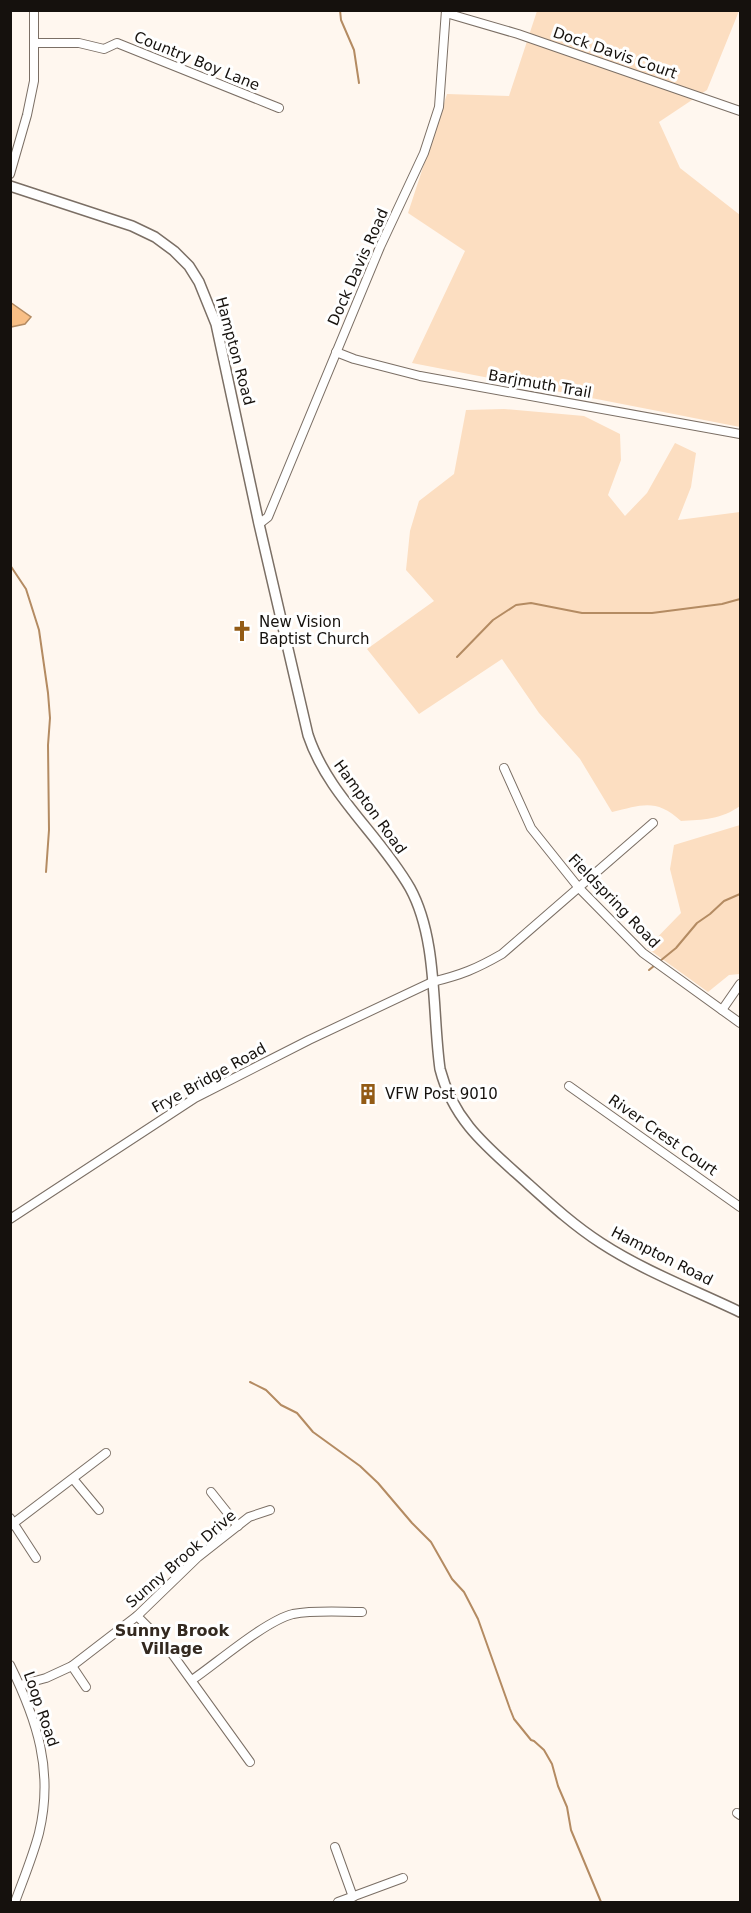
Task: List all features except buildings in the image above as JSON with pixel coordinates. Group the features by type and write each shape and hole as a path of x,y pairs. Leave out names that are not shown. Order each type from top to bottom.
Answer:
{"main road":[{"name":"Hampton Road","path":"10,186 132,226 155,237 189,266 203,291 216,324 299,701 313,750 336,790 400,873 411,890 420,911 432,982 440,1069 449,1097 463,1120 473,1132 559,1211 604,1245 651,1270 741,1312"}],"street":[{"path":"10,174 27,116 34,81 34,10"},
{"name":"Dock Davis Court","path":"446,11 741,111"},
{"name":"Dock Davis Road","path":"259,524 268,518 380,247 424,153 440,107 446,11"},
{"name":"Country Boy Lane","path":"34,43 79,43 104,49 117,43 279,108"},
{"name":"Barjmuth Trail","path":"336,352 420,376 741,434"},
{"name":"Fieldspring Road","path":"504,768 531,828 579,888 643,953 741,1023"},
{"name":"Frye Bridge Road","path":"10,1218 195,1098 272,1058 432,982 477,969 502,954 653,823"},
{"path":"722,1010 740,984"},
{"name":"River Crest Court","path":"569,1086 741,1207"},
{"path":"36,1558 12,1523 106,1453"},
{"path":"74,1479 99,1510"},
{"path":"211,1491 238,1526"},
{"name":"Sunny Brook Drive","path":"20,1685 46,1678 72,1666 137,1616 198,1557 249,1517 270,1510"},
{"path":"192,1680 282,1618 302,1613 362,1612"},
{"path":"137,1616 165,1644 250,1762"},
{"name":"Loop Road","path":"10,1665 20,1685 41,1744 45,1784 39,1832 15,1902"},
{"path":"72,1666 86,1687"},
{"path":"335,1846 353,1897"},
{"path":"338,1902 403,1878"}],"shaded area":[{"path":"537,11 739,11 707,90 659,122 680,168 740,215 740,427 412,363 465,251 408,213 447,94 509,96"},
{"path":"10,302 31,317 25,324 11,327"},
{"path":"504,409 584,416 620,434 621,460 608,495 625,516 647,493 675,443 696,453 691,487 678,520 740,512 740,806 726,814 712,818 681,821 656,806 640,806 612,812 580,759 539,713 502,659 419,714 367,649 434,601 406,570 410,531 419,501 454,474 466,410"},
{"path":"740,825 740,974 729,975 708,992 647,948 681,913 670,869 674,845"}],"waterway":[{"path":"340,10 341,20 354,50 359,83"},
{"path":"10,565 26,589 39,630 48,693 50,718 49,830 46,872"},
{"path":"457,657 493,620 516,605 531,603 582,613 652,613 722,604 740,599"},
{"path":"649,970 676,948 697,923 724,901 740,894"},
{"path":"250,1382 266,1390 281,1405 297,1413 313,1432 360,1466 431,1542 452,1579 464,1592 478,1619 514,1719 531,1740 544,1750 552,1764 567,1807 571,1830 601,1902"}],"place":[{"name":"New Vision Baptist Church","path":"242,631"},
{"name":"VFW Post 9010","path":"368,1094"}],"district":[{"name":"Sunny Brook Village","path":"172,1639"}]}
